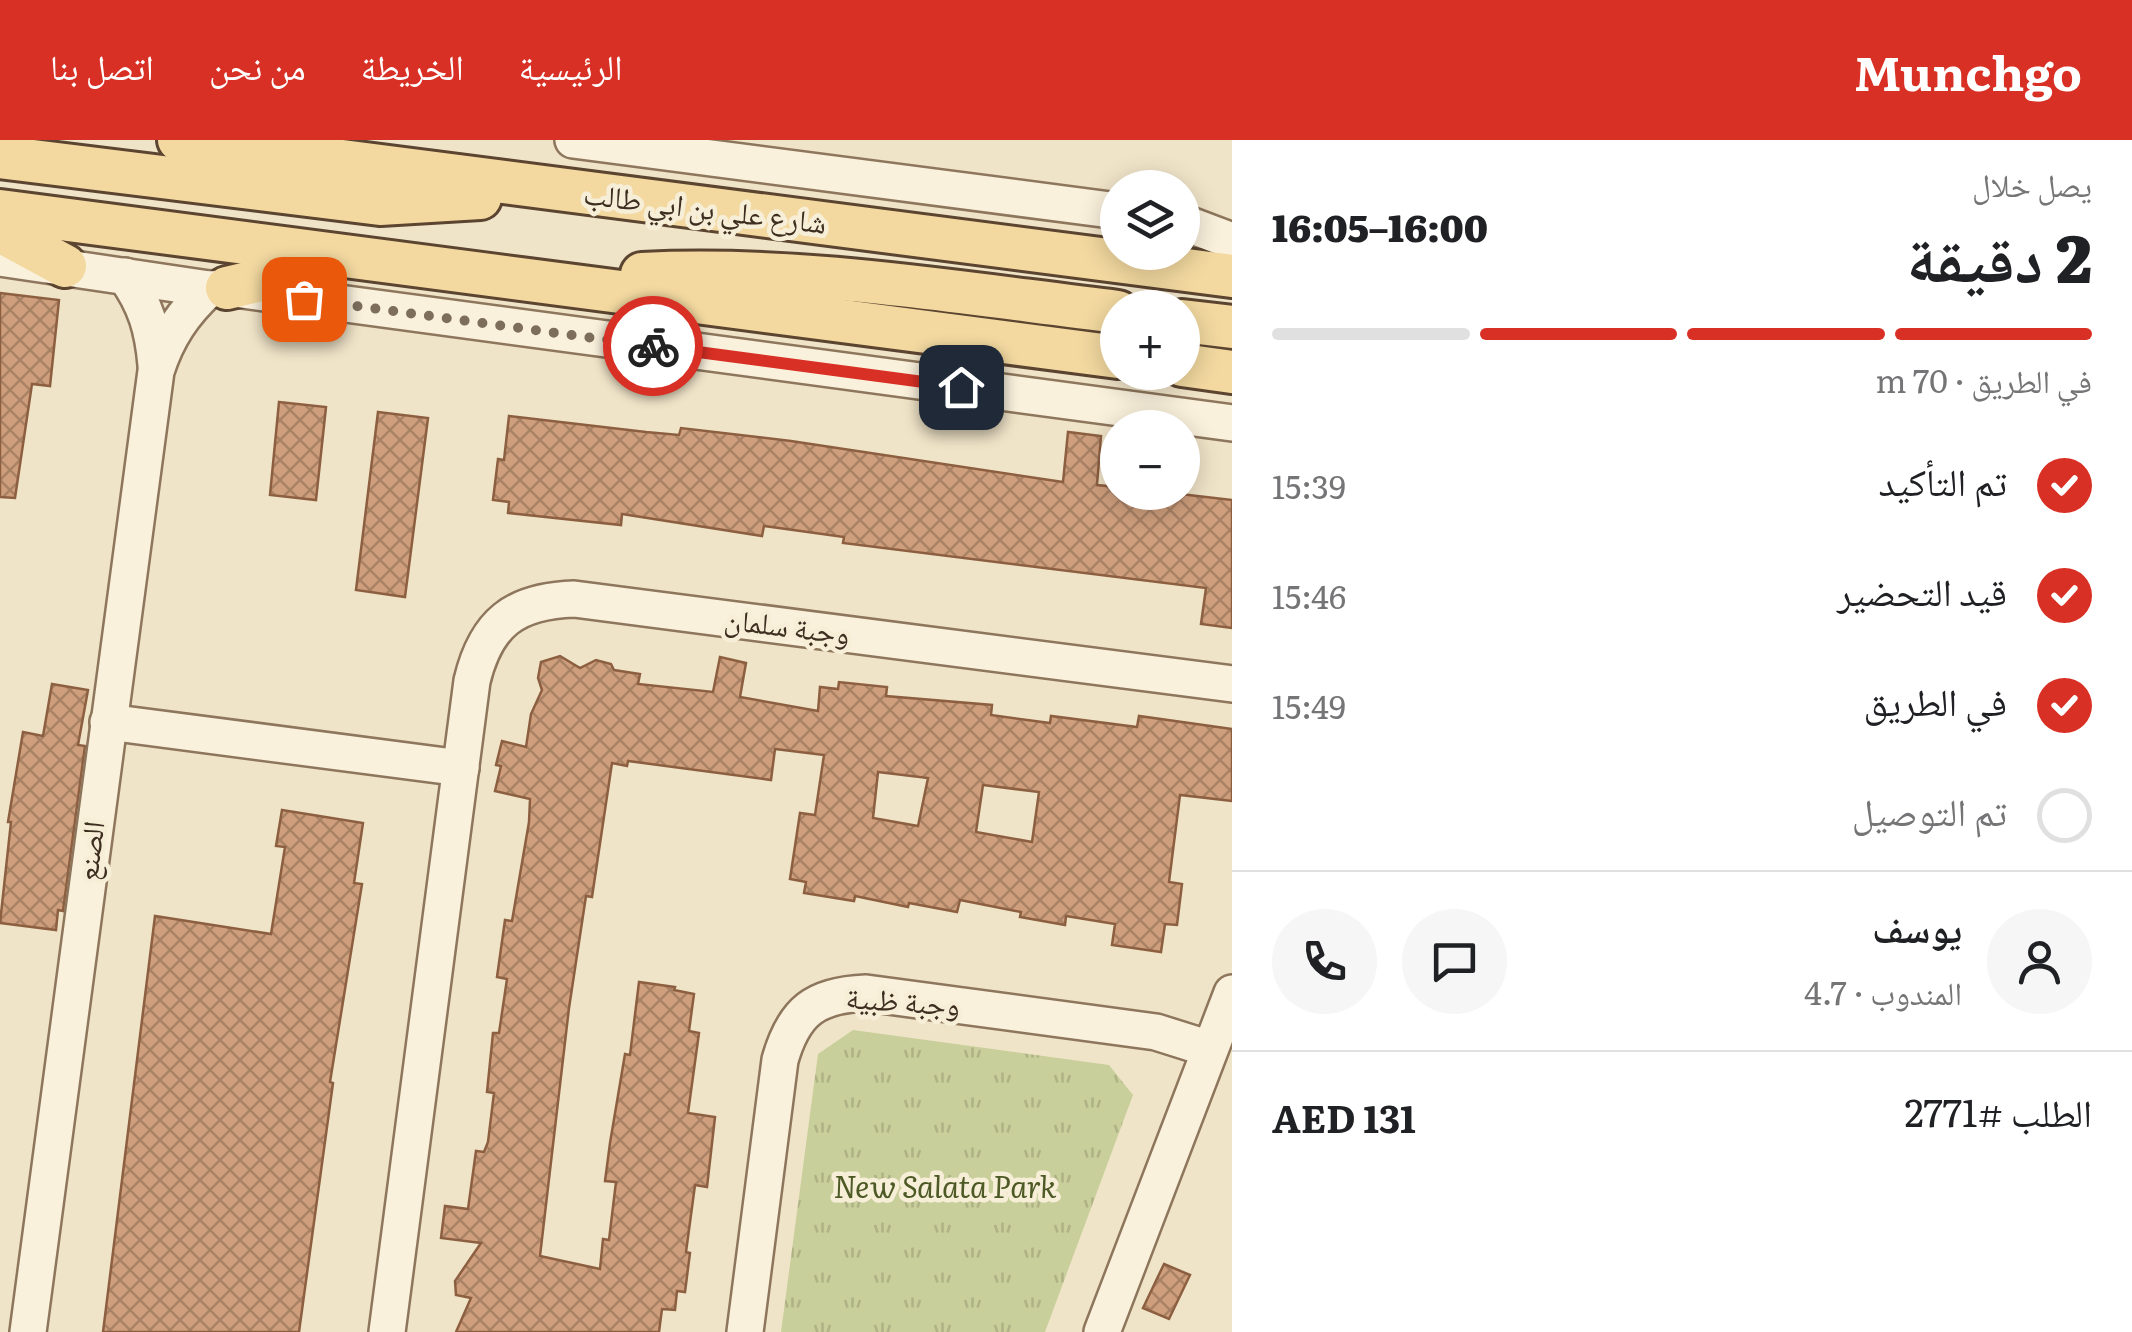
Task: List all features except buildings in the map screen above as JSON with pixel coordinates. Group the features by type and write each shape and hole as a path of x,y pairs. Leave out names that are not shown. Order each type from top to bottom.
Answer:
{"main road":[{"name":"شارع علي بن ابي طالب","path":"179,140 1232,276"},
{"path":"0,156 380,204 486,197 529,187"},
{"path":"0,211 1100,355"},
{"path":"0,231 65,266"},
{"path":"218,288 290,273 337,254"},
{"path":"526,280 680,272 813,274 1100,310"},
{"path":"1200,323 1232,327"},
{"path":"1200,368 1232,372"}],"street":[{"name":"شارع علي بن ابي طالب","path":"573,140 1100,209"},
{"path":"1200,229 1232,241"},
{"path":"0,258 1232,423"},
{"name":"الصنع","path":"28,1332 156,371 150,318 124,276"},
{"name":"الصنع","path":"156,371 177,324 218,288"},
{"name":"وجبة سلمان","path":"387,1332 472,681 479,652 506,619 545,600 574,599 1232,684"},
{"path":"108,722 461,768"},
{"name":"وجبة ظبية","path":"744,1332 780,1060 788,1032 808,1008 836,994 866,994 1156,1032 1210,1049"},
{"path":"1102,1332 1232,994"}],"green space":[{"name":"New Salata Park","path":"853,1030 1109,1065 1133,1095 1045,1332 781,1332 818,1054"}],"way so far":[{"path":"304,299 653,346"}],"route":[{"path":"653,346 961,387"}]}
